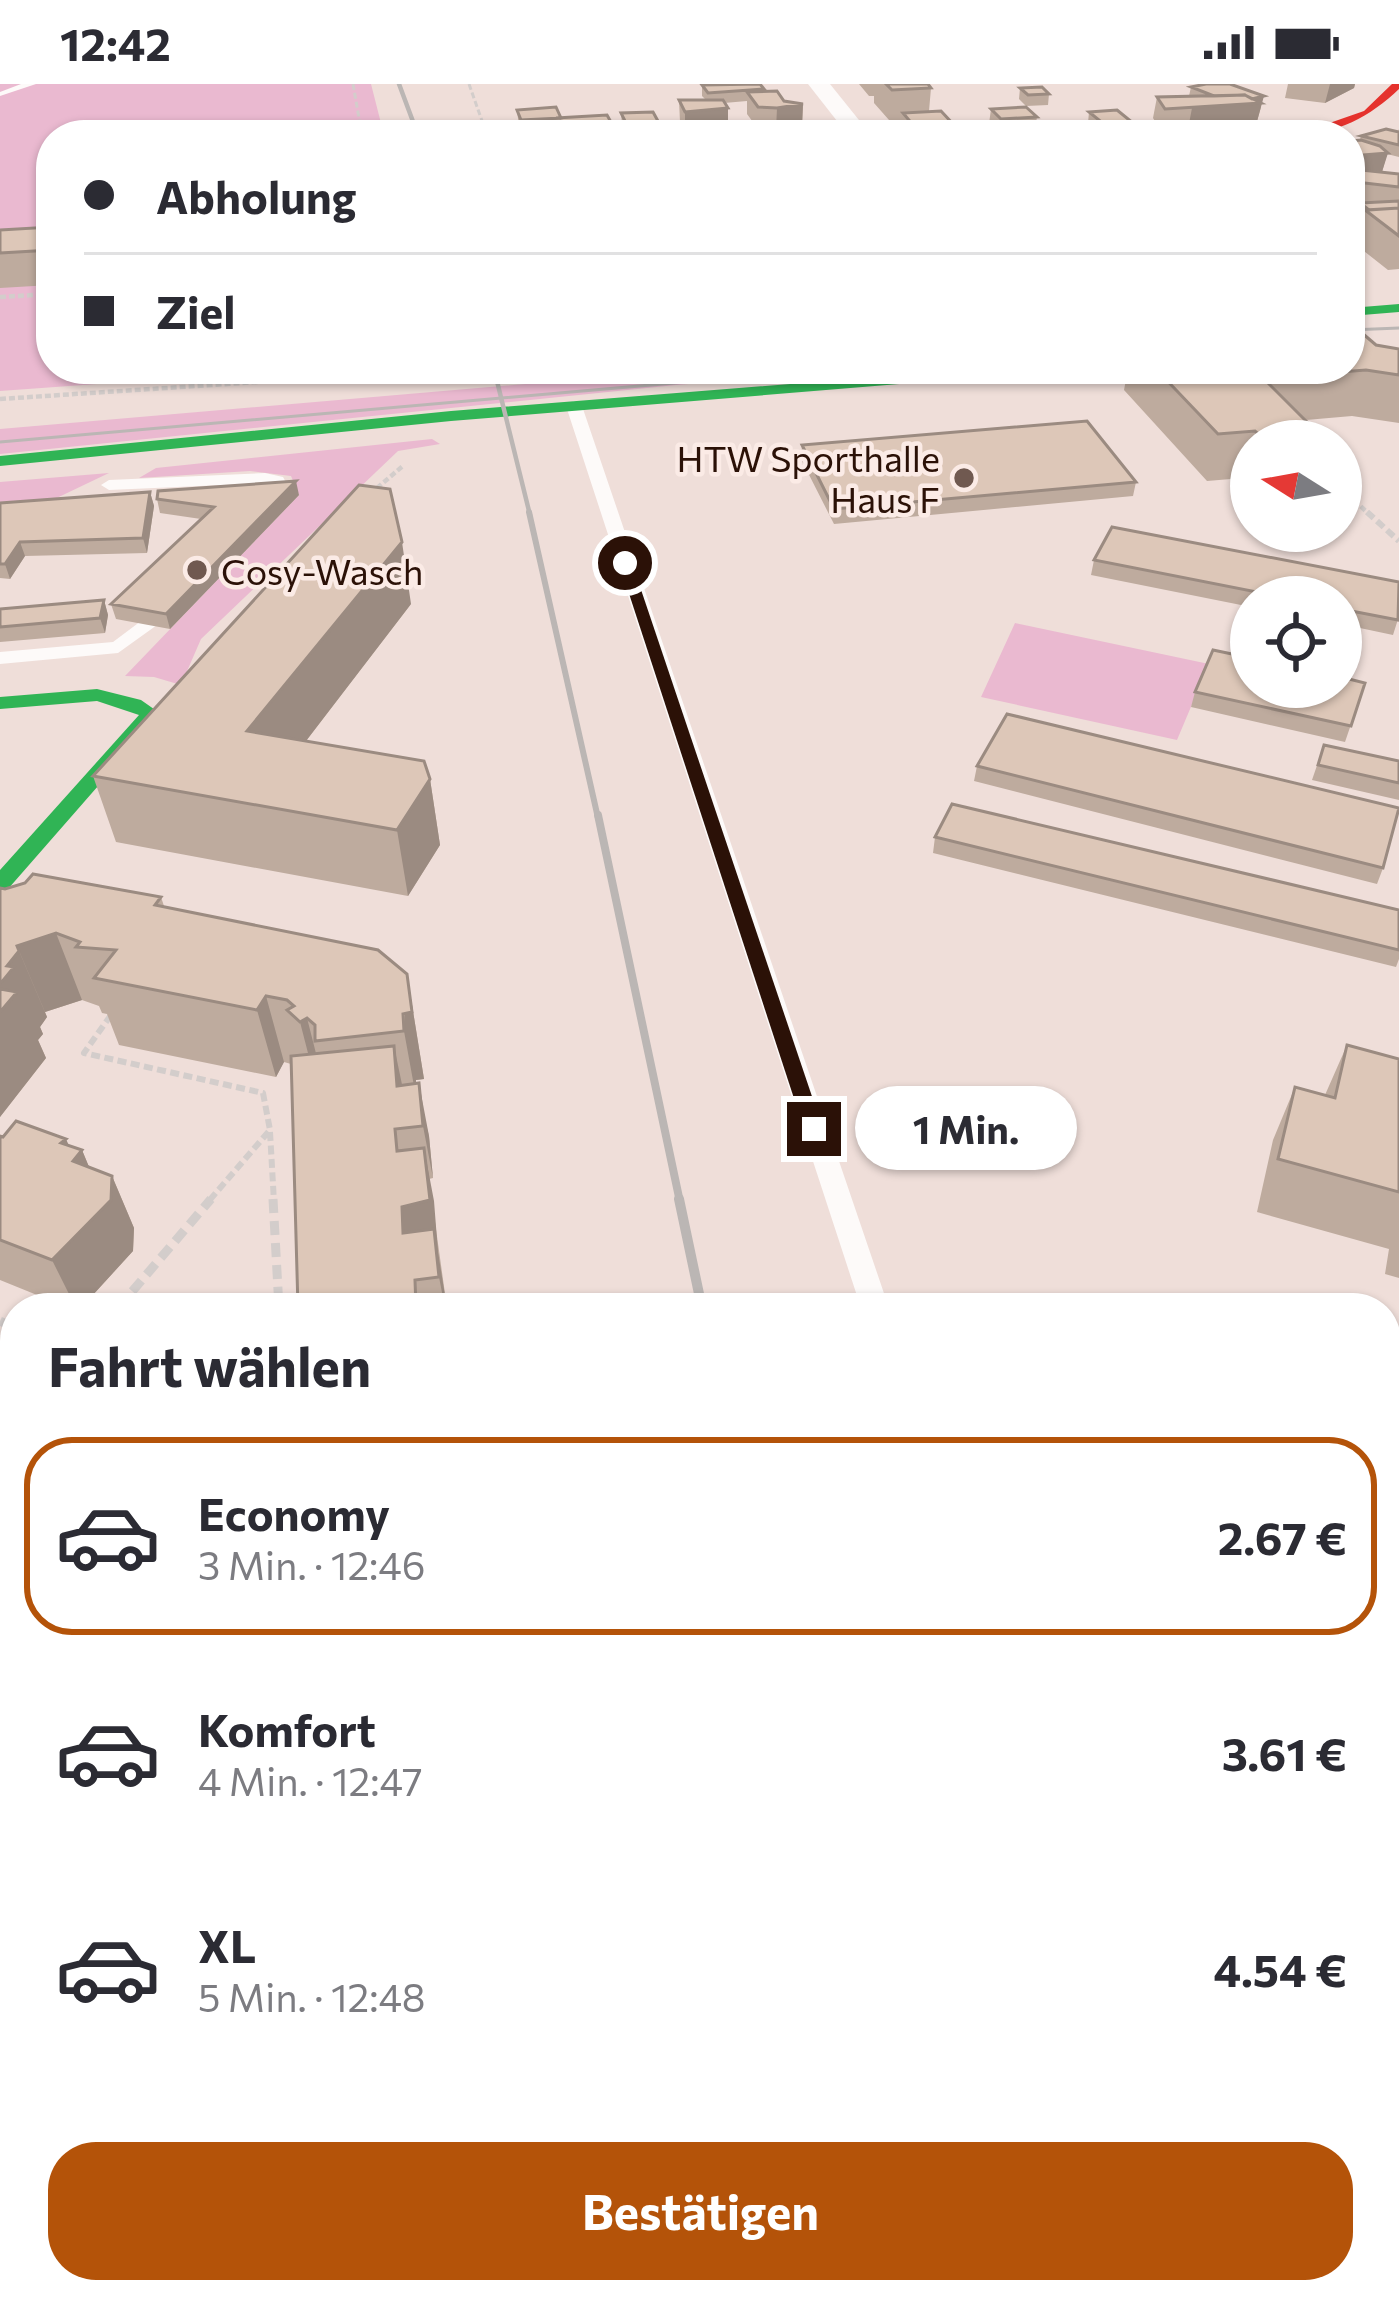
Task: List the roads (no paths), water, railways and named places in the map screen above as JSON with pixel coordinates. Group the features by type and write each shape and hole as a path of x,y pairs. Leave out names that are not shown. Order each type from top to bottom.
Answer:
{"main road":[{"path":"1351,120 1390,99 1398,84"},
{"path":"1365,311 1399,308"},
{"path":"0,461 451,416 847,384"},
{"path":"0,703 101,694 135,698 151,714 0,884"}],"street":[{"path":"819,84 847,120"}],"lane":[{"path":"3,95 32,84"},
{"path":"574,406 869,1293"},
{"path":"109,484 265,478 277,480 280,486 272,497"},
{"path":"0,658 118,647 148,626"}],"tram line":[{"path":"1365,329 1399,328"},
{"path":"0,442 663,384"}],"railway":[{"path":"399,84 412,120"},
{"path":"498,384 530,515"},
{"path":"529,512 598,818"},
{"path":"598,815 680,1202"},
{"path":"679,1199 699,1293"}],"place":[{"name":"HTW Sporthalle Haus F","path":"964,478"},
{"name":"Cosy-Wasch","path":"197,570"}]}
